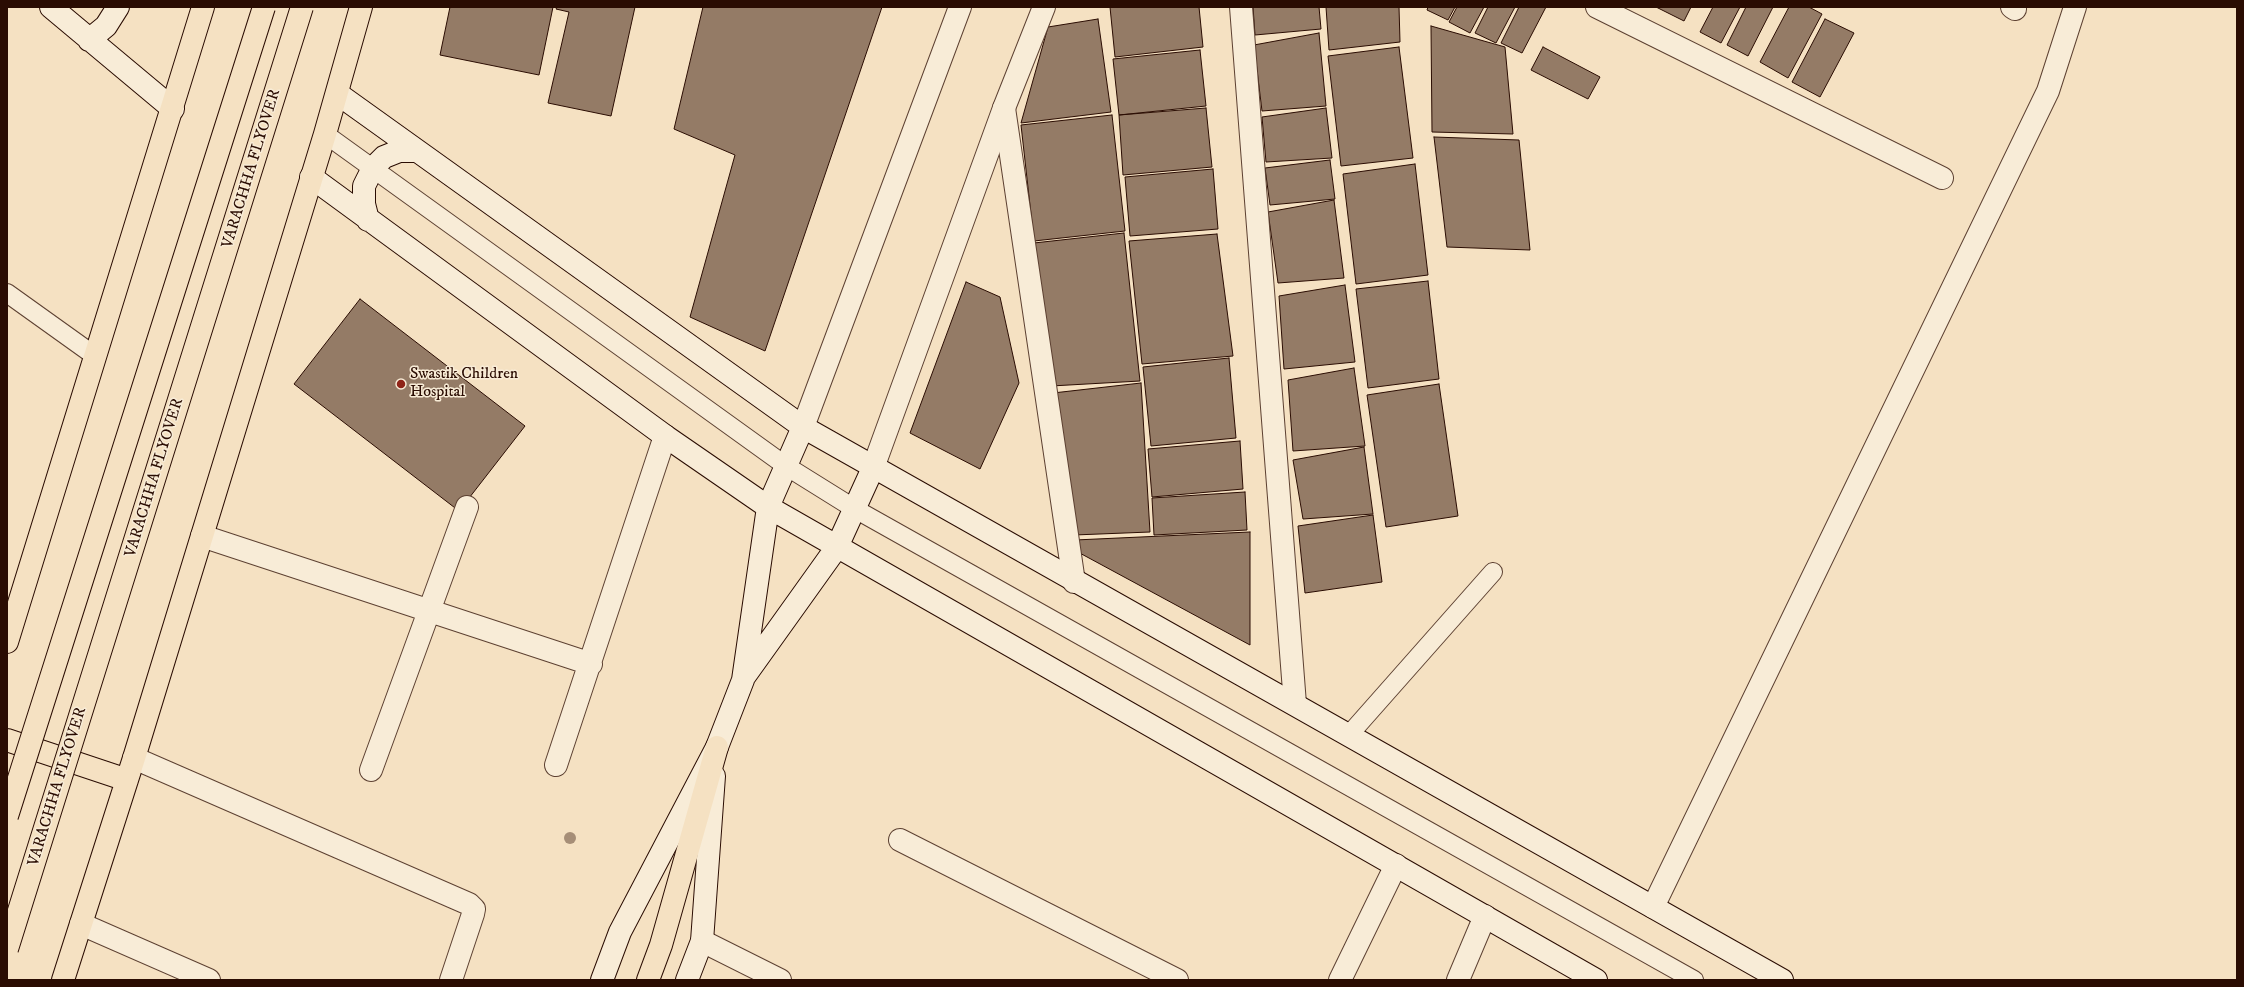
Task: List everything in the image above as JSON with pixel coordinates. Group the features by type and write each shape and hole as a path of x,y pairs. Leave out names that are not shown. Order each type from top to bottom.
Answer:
{"main road":[{"path":"7,642 173,109 203,7"},
{"path":"7,816 264,7"},
{"name":"VARACHHA FLYOVER","path":"7,949 302,7"},
{"path":"63,980 134,758 311,177 326,134 361,7"},
{"path":"7,740 127,780"},
{"path":"648,980 661,945 717,746"}],"street":[{"path":"51,7 173,109"},
{"path":"89,40 106,26 118,7"},
{"path":"602,980 620,932 717,746 742,680 768,507 803,427 960,7"},
{"path":"742,680 837,546 855,509 873,468 1004,108 1044,7"},
{"path":"1241,7 1295,704"},
{"path":"1597,7 1942,178"},
{"path":"1653,907 2048,91 2075,7"},
{"path":"338,94 416,152 803,427 1074,582 1295,704 1348,736 1782,980"},
{"path":"1004,108 1074,582"},
{"path":"368,220 364,204 364,186 372,168 384,157 399,150 416,152"},
{"path":"311,177 665,436 768,507 1596,980"},
{"path":"556,765 665,436"},
{"path":"371,770 431,611 467,507"},
{"path":"202,536 590,664"},
{"path":"687,980 702,941 717,746"},
{"path":"134,758 469,904 474,909 473,914 451,980"},
{"path":"900,840 1177,980"},
{"path":"1340,980 1396,865"},
{"path":"1458,980 1485,916"},
{"path":"81,924 209,980"},
{"path":"702,941 780,980"}],"lane":[{"path":"326,134 786,466 855,509 1694,980"},
{"path":"7,293 95,356"},
{"path":"1348,736 1492,572"}],"building":[{"path":"450,7 553,7 539,75 440,55"},
{"path":"557,7 635,7 611,116 548,103 569,12 556,9"},
{"path":"703,7 882,7 765,351 690,317 735,155 674,129"},
{"path":"1110,7 1199,7 1203,47 1115,57"},
{"path":"1253,7 1319,7 1321,29 1255,35"},
{"path":"1326,7 1399,7 1400,42 1329,50"},
{"path":"1428,7 1455,7 1448,20 1427,10"},
{"path":"1457,7 1484,7 1470,33 1449,22"},
{"path":"1488,7 1515,7 1496,43 1475,33"},
{"path":"1519,7 1546,7 1522,53 1501,43"},
{"path":"1656,7 1691,7 1684,21"},
{"path":"1713,7 1740,7 1721,43 1700,32"},
{"path":"1746,7 1773,7 1748,56 1727,45"},
{"path":"1789,7 1809,7 1822,14 1788,78 1760,62"},
{"path":"1098,19 1111,112 1021,123 1048,27"},
{"path":"1825,19 1854,33 1820,97 1792,82"},
{"path":"1431,26 1505,47 1513,134 1432,132"},
{"path":"1319,33 1326,106 1262,111 1254,45"},
{"path":"1399,47 1413,158 1341,166 1328,56"},
{"path":"1543,47 1600,77 1588,99 1531,70"},
{"path":"1200,50 1206,106 1119,115 1113,59"},
{"path":"1206,108 1212,167 1123,175 1119,115"},
{"path":"1326,108 1332,158 1266,162 1262,117"},
{"path":"1112,115 1125,231 1034,241 1021,125"},
{"path":"1434,137 1519,140 1530,250 1447,247"},
{"path":"1330,160 1335,199 1270,205 1265,168"},
{"path":"1415,164 1428,275 1356,284 1343,174"},
{"path":"1213,169 1218,229 1130,236 1125,177"},
{"path":"1334,200 1344,278 1278,283 1268,212"},
{"path":"1124,233 1140,381 1051,386 1034,243"},
{"path":"1217,234 1233,356 1142,364 1129,241"},
{"path":"1428,281 1439,379 1368,388 1356,289"},
{"path":"966,282 1000,297 1019,383 980,469 910,433"},
{"path":"1345,285 1355,362 1284,369 1279,296"},
{"path":"360,299 525,426 459,511 294,384"},
{"path":"1229,358 1236,438 1151,446 1143,367"},
{"path":"1354,368 1365,446 1293,451 1288,380"},
{"path":"1141,383 1150,532 1074,535 1053,393"},
{"path":"1439,384 1458,516 1386,527 1367,395"},
{"path":"1240,441 1243,489 1152,497 1148,449"},
{"path":"1364,447 1373,514 1303,519 1293,460"},
{"path":"1245,492 1247,530 1154,535 1152,498"},
{"path":"1373,515 1382,582 1305,593 1298,526"},
{"path":"1250,532 1250,645 1076,551 1075,540"}],"place":[{"name":"Swastik Children Hospital","path":"401,384"}]}
